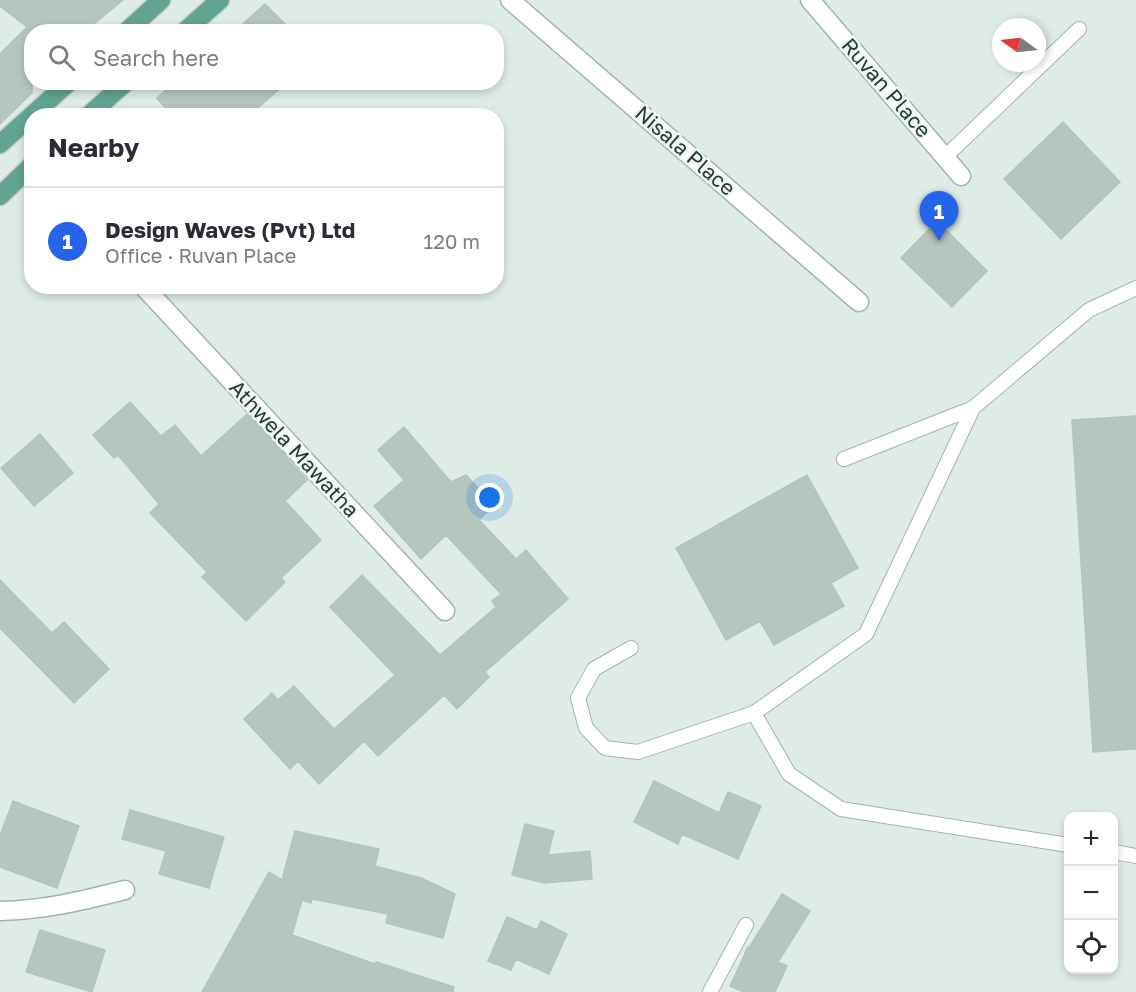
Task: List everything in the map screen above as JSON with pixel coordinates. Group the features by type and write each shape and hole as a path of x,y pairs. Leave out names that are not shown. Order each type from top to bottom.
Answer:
{"main road":[{"path":"135,24 161,0"},
{"path":"193,24 220,0"},
{"path":"40,108 60,90"},
{"path":"97,108 117,90"},
{"path":"0,144 24,122"},
{"path":"0,196 24,173"}],"street":[{"name":"Nisala Place","path":"510,0 859,302"},
{"name":"Ruvan Place","path":"810,0 961,176"},
{"name":"Athwela Mawatha","path":"150,294 445,611"},
{"path":"0,911 65,905 125,890"}],"lane":[{"path":"945,157 1079,29"},
{"path":"844,459 973,408 1089,310 1136,288"},
{"path":"631,648 594,669 578,698 586,728 605,748 638,752 754,713 866,634 973,408"},
{"path":"754,713 789,774 841,809 1064,844"},
{"path":"1118,853 1136,856"},
{"path":"710,992 746,925"}],"building":[{"path":"0,0 123,0 94,24 24,25 0,6"},
{"path":"265,4 285,24 243,24"},
{"path":"24,30 24,90 32,90 32,93 0,124 0,54"},
{"path":"166,90 278,90 258,108 165,108 157,98"},
{"path":"1063,122 1120,182 1061,239 1004,179"},
{"path":"937,221 987,271 952,307 901,258"},
{"path":"130,402 161,436 175,425 201,456 247,414 307,480 285,501 321,540 281,578 285,582 246,621 202,577 207,572 150,513 159,504 118,455 114,458 93,435"},
{"path":"1136,416 1136,749 1093,752 1072,420"},
{"path":"404,427 451,482 466,475 494,505 479,520 516,559 526,550 568,599 485,672 489,677 457,709 444,695 378,756 364,741 319,784 298,761 290,769 244,719 272,693 278,700 294,686 334,729 395,675 330,607 362,575 440,655 496,607 492,601 501,594 446,535 421,559 374,506 404,480 378,450"},
{"path":"40,434 73,473 34,506 1,468"},
{"path":"807,475 858,568 831,583 844,606 774,645 760,621 726,640 676,548"},
{"path":"0,580 52,633 64,622 109,669 74,703 0,628"},
{"path":"654,781 719,813 728,792 761,806 738,859 682,834 678,844 634,822"},
{"path":"13,801 79,826 57,888 0,867 0,836"},
{"path":"130,810 224,837 209,888 159,874 166,851 122,839"},
{"path":"525,824 554,831 548,855 590,851 592,879 544,883 512,875"},
{"path":"295,831 379,849 375,866 421,878 455,894 443,938 386,923 388,914 312,899 311,903 302,900 292,935 375,964 376,962 454,987 453,992 202,992 269,872 282,880"},
{"path":"782,894 810,911 778,962 787,966 775,992 744,992 730,986 748,947"},
{"path":"507,917 537,930 541,921 567,934 549,974 516,959 511,970 488,961"},
{"path":"40,930 105,950 92,992 26,972"}],"place":[{"name":"Design Waves (Pvt) Ltd","path":"939,241"}]}
